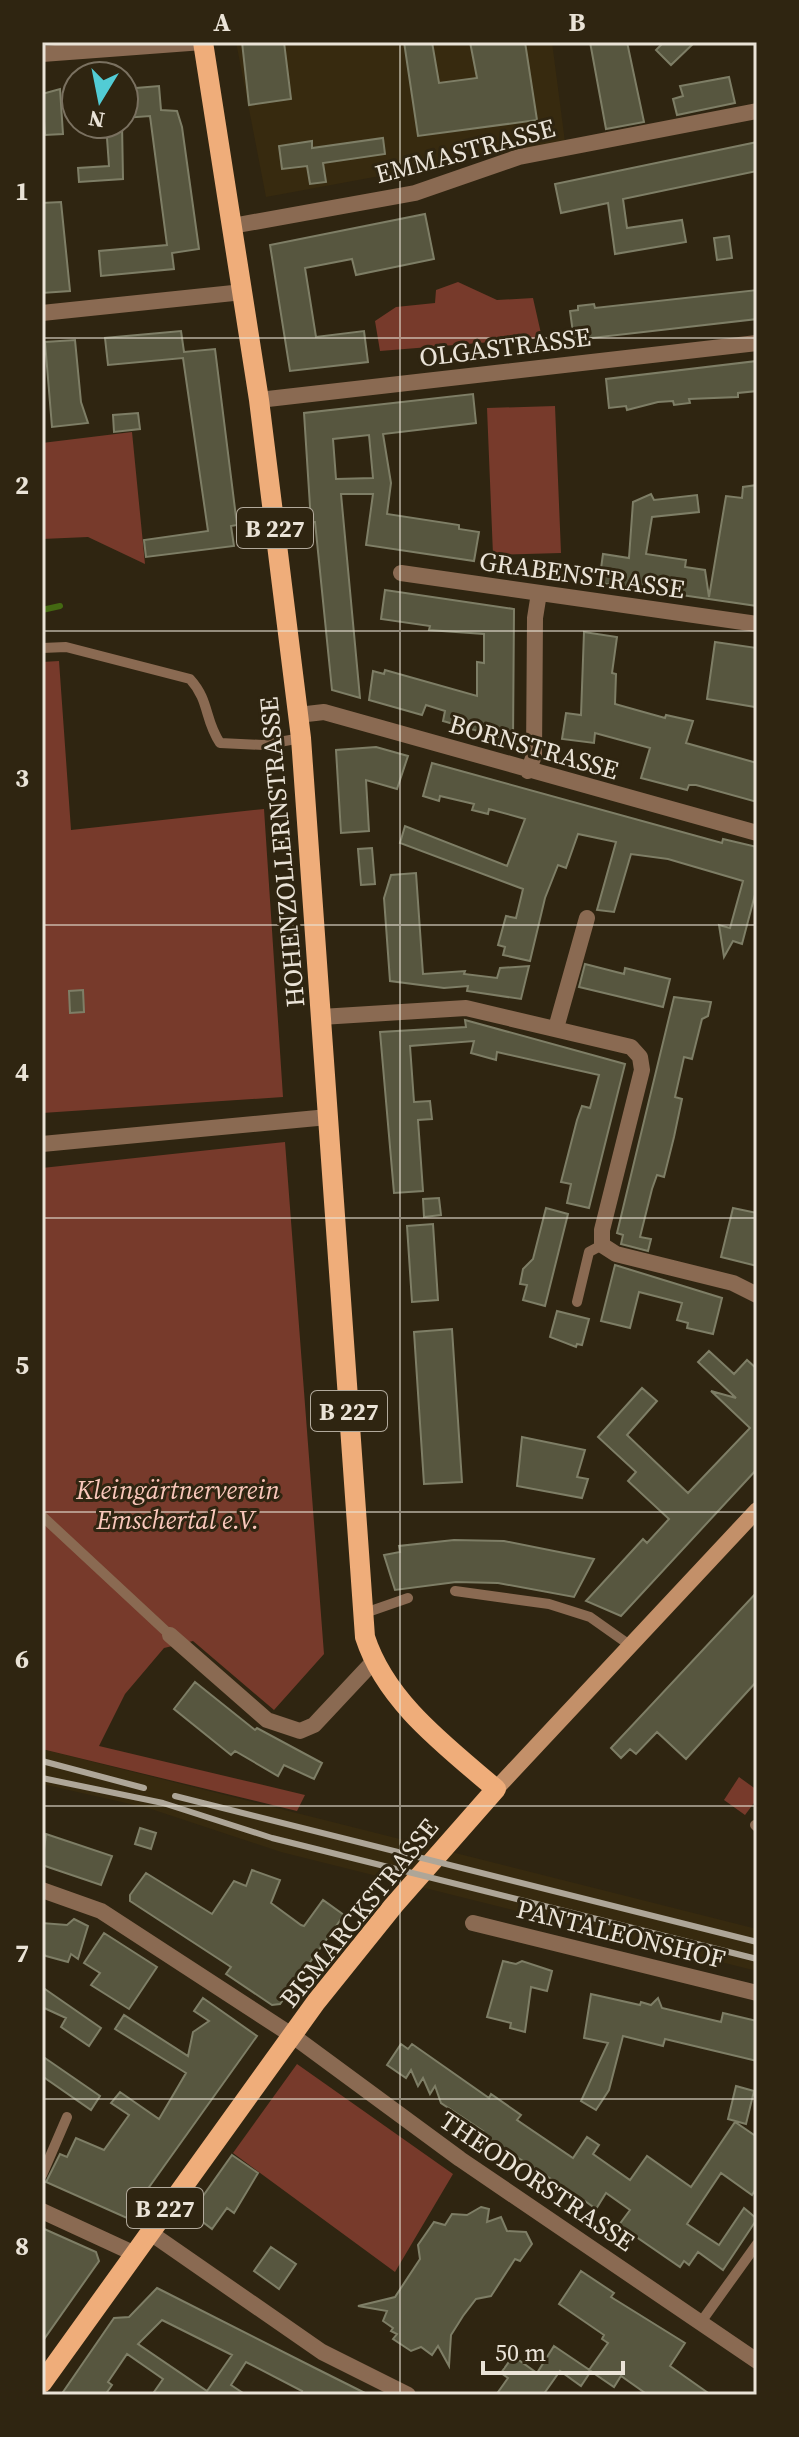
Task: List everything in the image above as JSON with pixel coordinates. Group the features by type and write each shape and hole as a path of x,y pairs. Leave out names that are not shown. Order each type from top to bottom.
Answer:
{"main road":[{"name":"HOHENZOLLERNSTRASSE","path":"203,42 259,400 301,738 362,1614 373,1662 396,1697 496,1789"},
{"name":"BISMARCKSTRASSE","path":"42,2383 133,2253 394,1905 496,1789 757,1510"}],"street":[{"path":"42,54 203,42"},
{"name":"EMMASTRASSE","path":"232,226 415,193 519,157 757,111"},
{"path":"42,313 243,292"},
{"name":"OLGASTRASSE","path":"259,400 757,343"},
{"name":"GRABENSTRASSE","path":"401,573 757,624"},
{"path":"528,771 534,756 539,593"},
{"name":"BORNSTRASSE","path":"298,715 324,712 757,833"},
{"path":"556,1028 587,918"},
{"path":"321,1017 466,1008 631,1047 640,1057 642,1070 602,1230 602,1245 616,1254 733,1283 757,1295"},
{"path":"42,1144 328,1117"},
{"path":"170,1635 267,1720 300,1731 314,1725 373,1662"},
{"name":"THEODORSTRASSE","path":"42,1890 101,1911 293,2036 460,2159 757,2361"},
{"name":"PANTALEONSHOF","path":"473,1923 757,1993"},
{"path":"42,2211 133,2253"},
{"path":"149,2232 322,2352 408,2395"}],"lane":[{"path":"42,648 66,647 190,679 203,693 210,728 220,743 263,745 301,738"},
{"path":"577,1302 589,1252 602,1245"},
{"path":"42,1516 170,1635"},
{"path":"455,1591 549,1604 590,1617 631,1646"},
{"path":"362,1614 408,1598"},
{"path":"42,2175 67,2117"},
{"path":"701,2322 757,2244"}],"shaded area":[{"path":"236,42 552,42 565,142 266,197"},
{"path":"42,1749 757,1929 757,1971 281,1852 148,1808 42,1784"}],"green space":[{"path":"458,282 497,300 533,298 542,338 380,351 375,321 396,307 435,303 436,290"},
{"path":"555,406 561,553 493,555 487,408"},
{"path":"132,432 145,564 88,537 42,539 42,443"},
{"path":"59,661 71,830 264,809 283,1097 42,1113 42,662"},
{"name":"Kleingärtnerverein Emschertal e.V.","path":"285,1142 324,1654 274,1710 193,1641 164,1648 125,1694 99,1746 305,1795 297,1811 42,1749 42,1168"},
{"path":"739,1777 757,1790 757,1799 745,1815 724,1800"},
{"path":"297,2064 453,2174 395,2272 233,2153"}],"building":[{"path":"242,42 284,42 291,99 249,105"},
{"path":"404,42 432,42 439,83 477,78 470,42 525,42 537,120 418,136"},
{"path":"590,42 627,42 644,122 606,129"},
{"path":"664,42 695,42 671,65 656,50"},
{"path":"729,77 735,103 677,115 673,99 683,96 680,86"},
{"path":"159,86 161,110 177,111 182,127 199,249 172,253 174,269 101,276 99,251 167,245 150,116 140,117 140,88"},
{"path":"60,89 60,134 45,135 42,94"},
{"path":"383,138 385,154 323,163 326,182 310,184 307,166 282,169 279,146 312,141 312,148"},
{"path":"107,140 122,140 123,179 79,182 78,168 109,166"},
{"path":"757,142 757,171 623,199 627,228 682,220 686,242 615,254 608,203 561,213 555,184"},
{"path":"61,202 70,291 42,293 42,203"},
{"path":"425,214 434,259 356,275 352,259 305,268 316,337 364,331 368,362 290,371 270,245"},
{"path":"729,236 732,258 717,260 714,238"},
{"path":"757,290 757,319 574,340 570,311 578,310 578,306 594,304 595,308"},
{"path":"181,331 184,352 215,349 237,525 231,526 234,546 146,557 144,540 208,531 183,358 108,365 105,338"},
{"path":"75,340 81,402 88,423 52,427 45,342"},
{"path":"757,361 757,391 738,393 738,397 689,399 690,403 674,405 673,401 627,410 626,406 609,408 606,379"},
{"path":"473,394 476,423 383,434 391,483 387,514 459,525 459,529 479,532 474,561 366,545 373,494 341,494 360,698 332,690 315,522 311,522 304,413","holes":["369,435 373,478 336,479 333,439"]},
{"path":"138,413 140,429 114,432 113,415"},
{"path":"757,485 757,606 599,583 603,554 629,558 633,502 651,494 654,500 697,495 699,512 652,517 646,554 686,560 685,567 705,570 709,597 726,496 742,498 743,487"},
{"path":"385,590 514,609 513,741 443,721 445,711 426,705 422,715 369,700 373,671 384,674 385,670 477,696 477,662 484,663 484,634 429,630 430,626 381,619"},
{"path":"584,632 617,637 612,673 616,674 615,704 665,718 666,715 693,721 686,743 757,763 757,802 696,785 689,785 687,790 641,778 650,748 595,733 594,743 562,739 566,713 581,715"},
{"path":"715,642 757,648 755,707 707,699"},
{"path":"376,747 408,756 397,789 366,780 369,831 341,833 336,750"},
{"path":"432,763 722,843 723,839 757,847 757,887 742,944 733,941 724,957 719,925 730,928 743,881 668,859 631,854 614,912 597,910 616,842 578,834 566,868 558,865 545,898 530,961 503,955 505,947 498,945 506,916 516,918 523,889 400,843 405,826 507,866 525,819 489,809 488,814 472,810 474,804 440,796 439,801 423,796"},
{"path":"372,848 375,884 361,885 358,849"},
{"path":"416,873 423,974 465,971 464,974 497,978 500,968 529,966 521,999 467,991 468,986 444,988 390,981 384,898 391,875"},
{"path":"585,964 624,974 625,968 670,979 663,1007 579,987"},
{"path":"83,990 84,1012 70,1013 69,991"},
{"path":"674,997 711,1002 708,1016 702,1019 692,1059 684,1057 675,1097 682,1099 674,1137 664,1177 657,1175 652,1189 640,1237 651,1239 648,1251 621,1244 623,1235 617,1233"},
{"path":"465,1020 625,1064 589,1208 567,1203 571,1184 561,1182 577,1120 582,1106 590,1108 599,1075 497,1052 496,1060 471,1053 474,1041 410,1046 414,1102 430,1101 432,1119 418,1120 423,1191 394,1193 380,1032 466,1027"},
{"path":"439,1198 441,1215 424,1217 423,1199"},
{"path":"546,1208 568,1214 545,1306 523,1300 527,1285 520,1284 523,1269 533,1259"},
{"path":"733,1208 757,1213 757,1266 721,1257"},
{"path":"433,1224 438,1300 412,1302 407,1226"},
{"path":"615,1265 722,1298 713,1334 687,1328 688,1323 677,1320 682,1303 639,1292 630,1328 601,1321"},
{"path":"557,1311 589,1319 582,1345 577,1344 576,1347 550,1337"},
{"path":"452,1329 462,1482 424,1484 414,1332"},
{"path":"709,1351 734,1374 747,1360 757,1369 757,1469 621,1616 586,1601 643,1539 647,1543 669,1519 628,1481 636,1472 598,1437 642,1388 657,1401 627,1435 688,1493 750,1428 711,1391 736,1398 698,1362"},
{"path":"522,1437 585,1450 577,1477 588,1479 582,1498 517,1486"},
{"path":"454,1540 504,1541 594,1559 574,1597 498,1583 456,1582 395,1590 384,1555 400,1552 399,1546"},
{"path":"757,1592 757,1681 686,1759 657,1732 636,1754 630,1749 621,1758 611,1748"},
{"path":"195,1682 255,1730 257,1728 322,1763 314,1779 284,1765 278,1776 235,1751 231,1755 174,1709"},
{"path":"140,1828 156,1833 151,1849 135,1844"},
{"path":"46,1834 112,1856 101,1885 42,1865"},
{"path":"252,1870 280,1880 271,1903 301,1925 304,1926 323,1900 344,1915 280,2004 272,2005 226,1974 231,1967 130,1901 130,1895 146,1873 212,1914 234,1881 246,1886"},
{"path":"74,1919 88,1926 78,1959 71,1954 68,1962 42,1953 42,1923 67,1925"},
{"path":"104,1933 157,1967 129,2009 91,1985 100,1973 84,1963"},
{"path":"503,1961 516,1964 522,1961 552,1971 547,1991 531,1987 525,2032 510,2028 511,2023 487,2017"},
{"path":"42,1987 101,2028 89,2046 61,2027 66,2018 42,2007"},
{"path":"591,1994 640,2005 641,2002 651,2005 658,1998 662,2008 721,2022 723,2013 757,2021 757,2061 665,2039 663,2046 623,2036 609,2090 596,2110 581,2101 608,2043 584,2038"},
{"path":"203,1998 257,2036 127,2218 46,2182 60,2154 67,2157 76,2138 104,2150 129,2115 111,2103 120,2092 159,2119 186,2073 115,2029 124,2015 188,2056 193,2032 209,2021 194,2011"},
{"path":"401,2044 408,2049 412,2044 489,2098 491,2094 521,2115 517,2120 573,2158 587,2137 599,2145 593,2154 630,2180 647,2156 691,2187 735,2122 757,2137 757,2187 752,2195 721,2173 687,2224 719,2245 744,2208 757,2219 723,2270 698,2252 689,2265 684,2261 680,2267 619,2225 630,2210 606,2193 596,2209 585,2201 579,2202 571,2196 573,2193 481,2134 483,2131 441,2103 435,2086 430,2094 423,2078 418,2086 411,2070 406,2078 387,2065"},
{"path":"42,2056 100,2096 91,2110 42,2076"},
{"path":"736,2086 754,2091 746,2124 728,2119"},
{"path":"232,2155 258,2173 234,2213 227,2208 212,2229 191,2213"},
{"path":"481,2207 489,2209 487,2222 501,2217 507,2231 526,2232 532,2244 520,2261 515,2259 491,2296 476,2299 463,2316 451,2335 449,2366 438,2346 432,2355 421,2347 411,2351 393,2339 397,2334 383,2321 387,2311 358,2306 395,2297 420,2259 418,2245 434,2222 445,2225 452,2214 467,2215"},
{"path":"42,2228 96,2252 99,2261 42,2342"},
{"path":"271,2247 296,2264 279,2289 254,2271"},
{"path":"581,2271 614,2293 611,2297 685,2343 670,2366 711,2395 648,2395 621,2376 614,2387 589,2370 608,2343 602,2339 604,2335 559,2304"},
{"path":"157,2288 369,2395 300,2395 302,2391 246,2362 231,2385 246,2395 152,2395 163,2379 127,2354 108,2382 112,2385 105,2395 61,2395 114,2318 129,2317","holes":["162,2320 232,2355 207,2391 138,2344"]},
{"path":"554,2346 591,2371 581,2386 560,2371 543,2395 496,2395 508,2378 501,2373 513,2356 537,2373"}],"waterway":[{"path":"42,610 60,606"}],"railway":[{"path":"42,1761 144,1788"},
{"path":"42,1778 163,1803 272,1838 757,1959"},
{"path":"175,1796 757,1942"}]}
